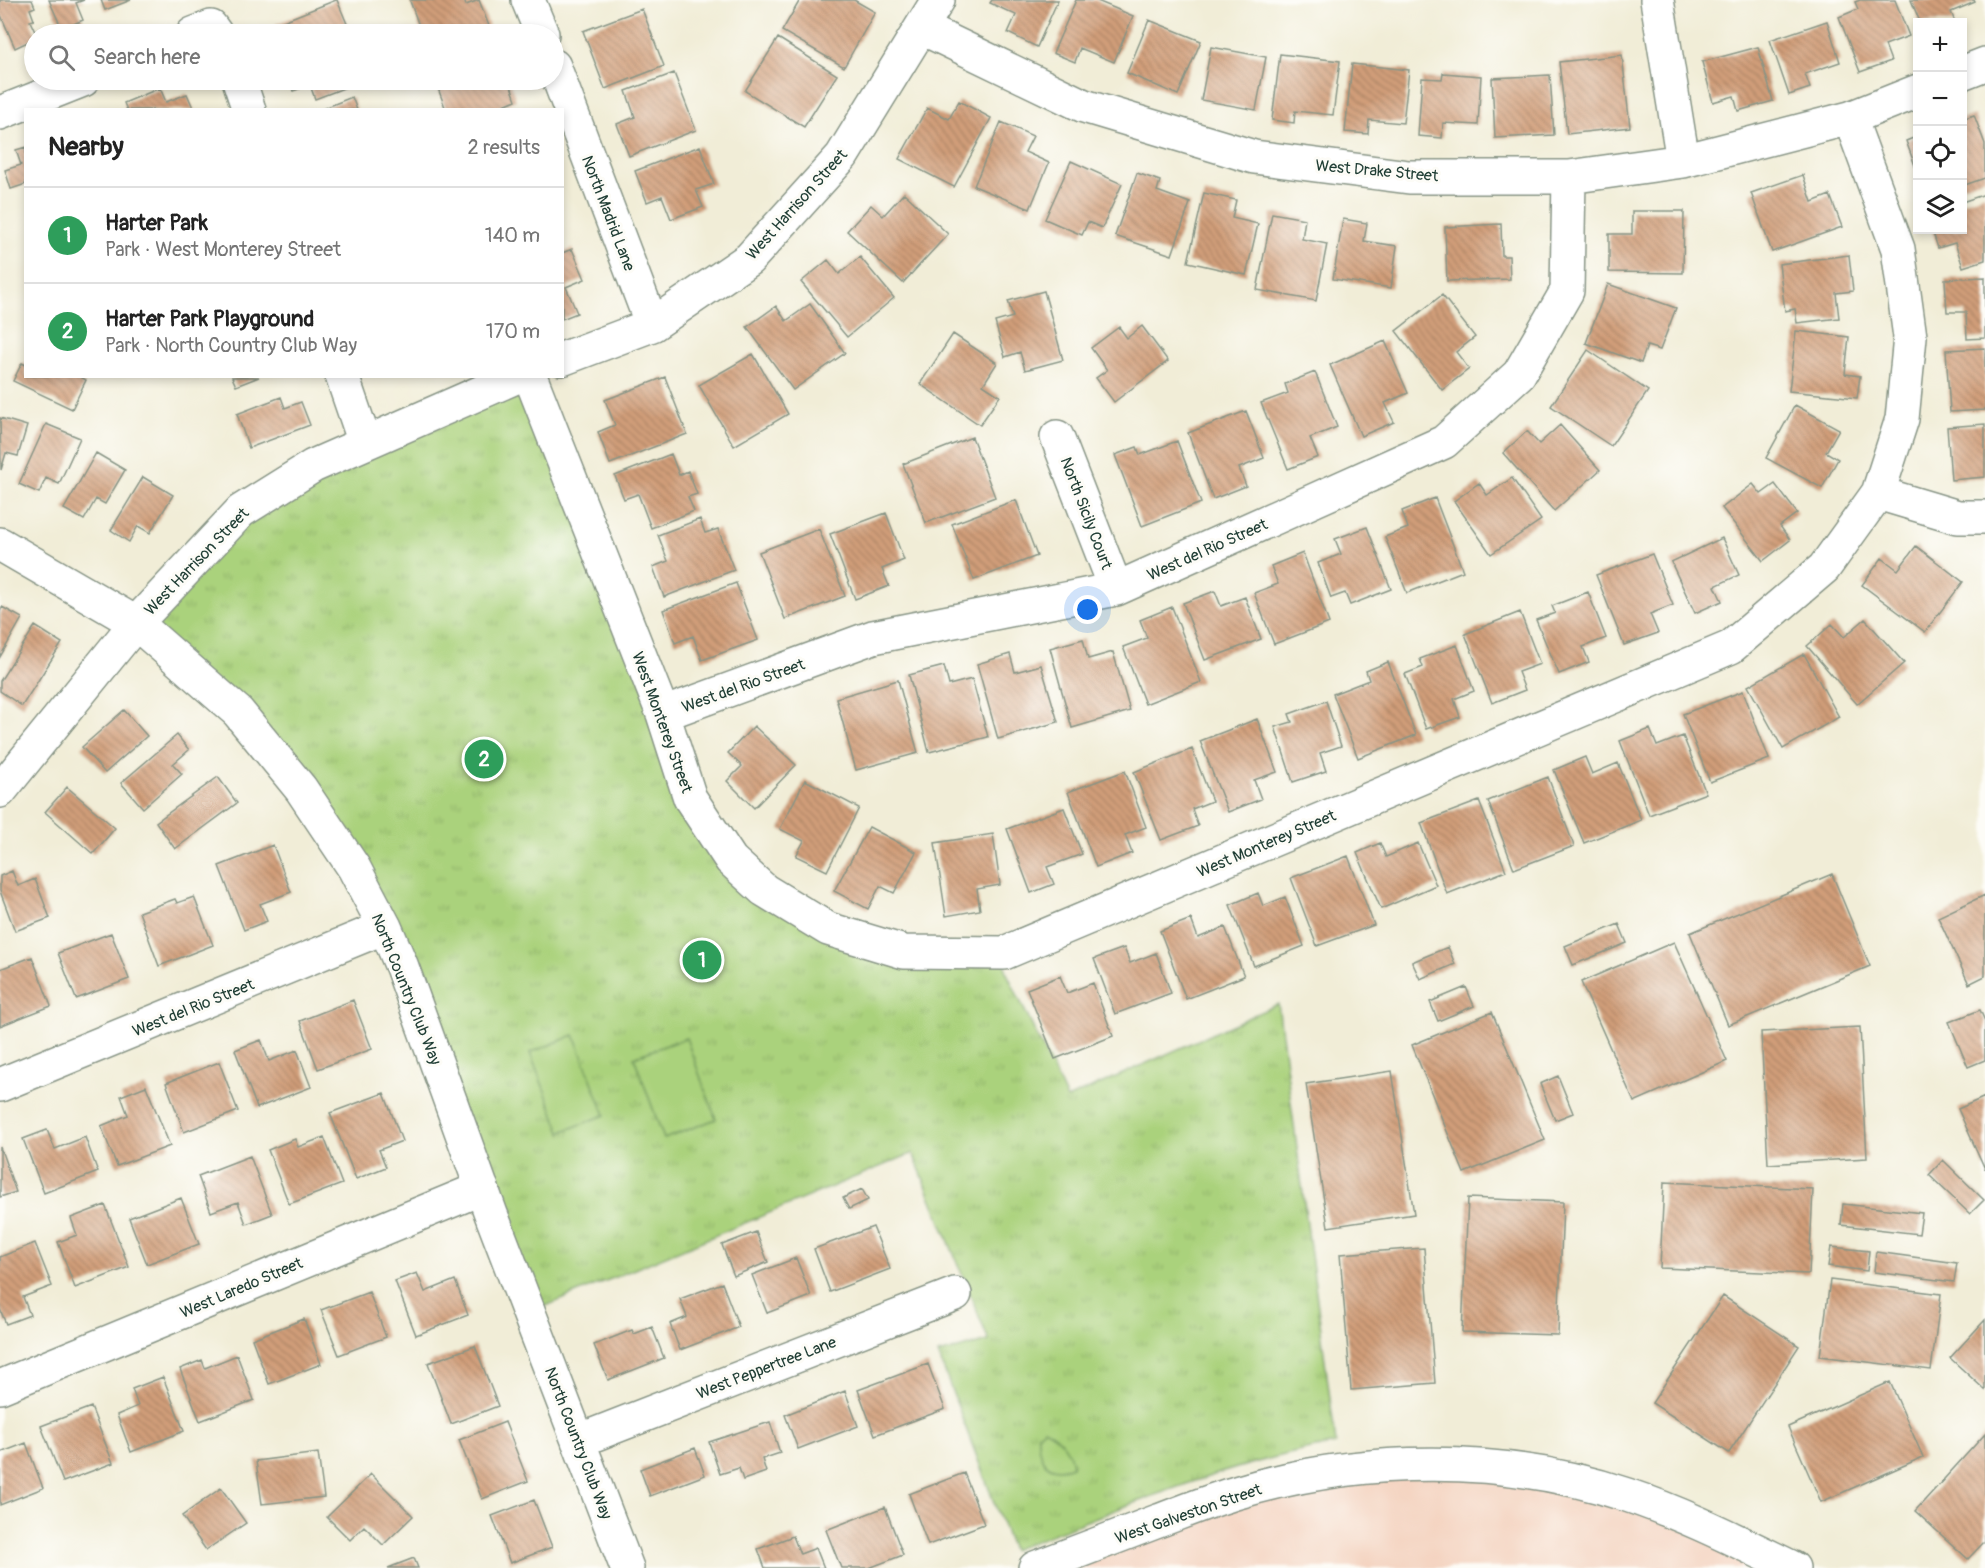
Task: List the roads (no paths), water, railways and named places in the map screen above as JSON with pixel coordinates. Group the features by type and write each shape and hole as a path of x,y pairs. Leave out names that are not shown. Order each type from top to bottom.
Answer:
{"street":[{"path":"528,0 538,24"},
{"name":"West Harrison Street","path":"564,358 652,325 749,259 842,156 938,0"},
{"path":"1657,0 1683,161"},
{"name":"West Drake Street","path":"922,28 1084,106 1254,157 1409,177 1569,177 1683,161 1850,118 1913,93"},
{"path":"1965,72 1985,64"},
{"path":"0,113 58,90"},
{"path":"242,90 248,108"},
{"name":"North Madrid Lane","path":"563,90 652,325"},
{"name":"West Monterey Street","path":"531,378 663,714 690,798 731,860 764,890 828,929 904,952 1004,953 1731,647 1824,568 1878,493 1902,419 1910,336 1898,249 1850,118"},
{"name":"West del Rio Street","path":"663,714 873,637 1116,589 1444,442 1519,374 1567,291 1569,177"},
{"path":"343,378 365,443"},
{"name":"West Harrison Street","path":"0,791 136,623 241,511 313,466 513,378"},
{"name":"North Sicily Court","path":"1058,437 1116,589"},
{"path":"1878,493 1958,517 1985,517"},
{"name":"North Country Club Way","path":"0,544 136,623 238,712 301,789 354,868 385,927 402,967 482,1188 627,1568"},
{"name":"West del Rio Street","path":"0,1085 385,927"},
{"name":"West Laredo Street","path":"0,1387 482,1188"},
{"name":"West Peppertree Lane","path":"578,1442 955,1294"},
{"name":"West Galveston Street","path":"1035,1568 1239,1492 1309,1475 1353,1469 1439,1465 1513,1469 1576,1480 1625,1494 1680,1516 1793,1568"}],"place":[{"name":"Harter Park Playground","path":"484,759"},
{"name":"Harter Park","path":"702,960"}]}
